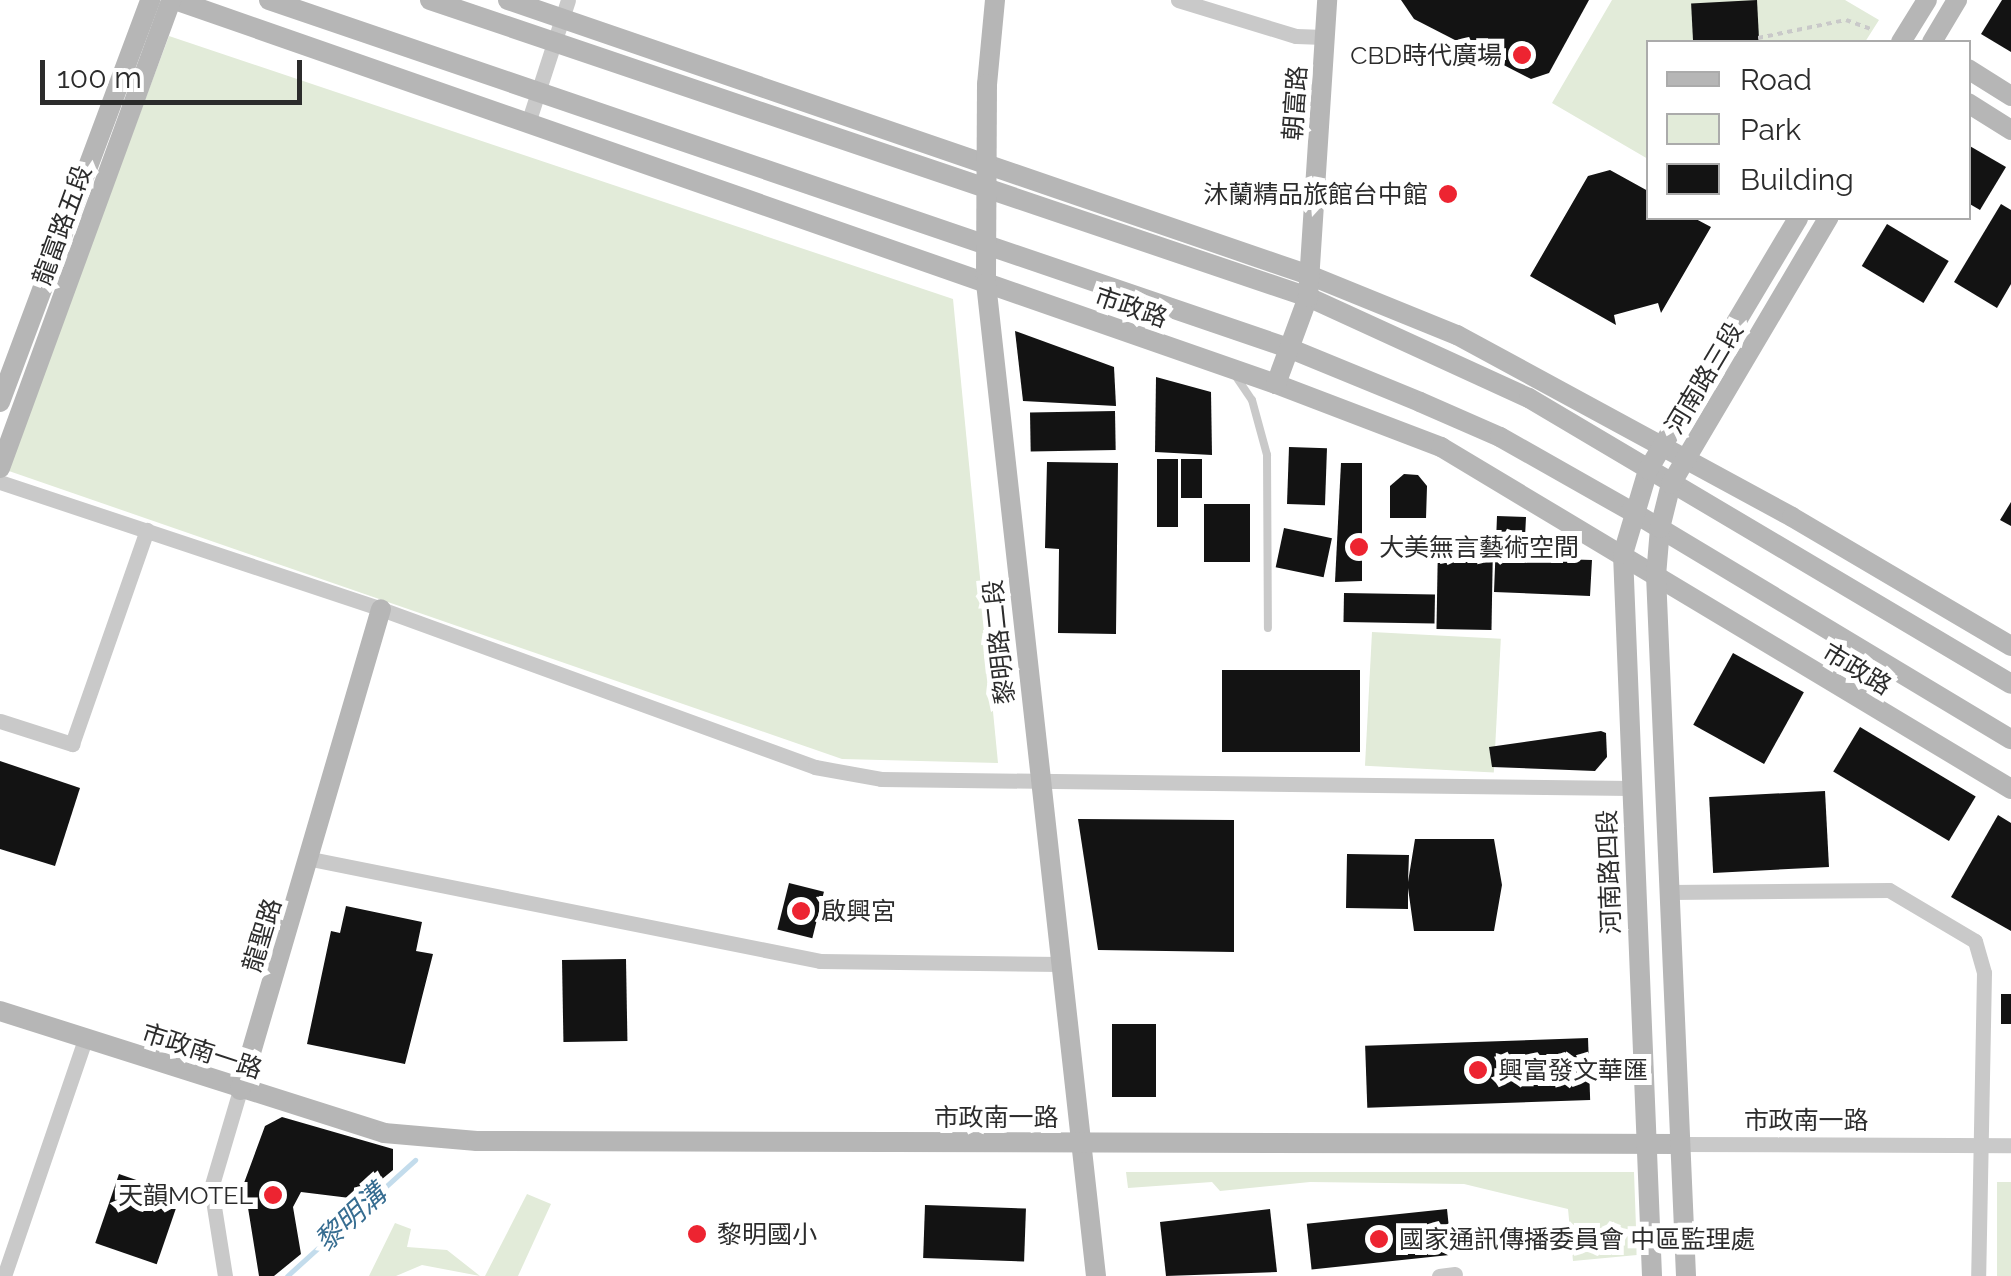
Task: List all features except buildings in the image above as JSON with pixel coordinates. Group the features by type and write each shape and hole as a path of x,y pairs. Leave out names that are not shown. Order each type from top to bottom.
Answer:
{"street":[{"name":"龍富路五段","path":"0,402 150,0"},
{"name":"龍富路五段","path":"0,468 173,0"},
{"name":"市政路","path":"173,0 1276,384 1441,447 2011,789"},
{"name":"市政路","path":"269,0 1291,349 1500,437 1660,528 2011,740"},
{"path":"430,0 984,191 1308,286 1457,335 1663,445 2011,646"},
{"path":"508,0 565,9 1308,286 1529,398 2011,684"},
{"name":"黎明路二段","path":"995,0 984,166 986,283 1096,1276"},
{"path":"1178,0 1296,36 1324,37"},
{"name":"朝富路","path":"1276,384 1291,349 1308,286 1327,0"},
{"path":"1907,40 1927,0"},
{"path":"1933,40 1957,0"},
{"path":"528,123 565,9"},
{"path":"1971,71 2011,96"},
{"path":"1971,106 2011,130"},
{"name":"河南路三段","path":"1648,470 1797,220"},
{"name":"河南路三段","path":"1656,576 1660,528 1671,484 1827,220"},
{"name":"河南路四段","path":"1648,470 1630,511 1623,554 1652,1276"},
{"path":"0,482 381,610 816,766 882,779 1040,785 1631,788"},
{"path":"0,721 72,744 148,530"},
{"path":"1656,576 1686,1276"},
{"name":"龍聖路","path":"226,1276 211,1188 311,860 381,610"},
{"path":"311,860 820,961 1061,964"},
{"path":"1669,892 1890,890 1974,942 1984,973 1978,1276"},
{"name":"市政南一路","path":"0,1011 384,1133 477,1141 2011,1146"},
{"path":"4,1276 84,1040"}],"lane":[{"path":"1230,368 1252,400 1268,455 1268,628"}],"path":[{"path":"1758,38 1846,20 1873,30"}],"green space":[{"path":"1612,0 1845,0 1879,20 1866,40 1646,40 1646,158 1552,103"},
{"path":"169,36 953,299 998,763 842,759 6,470"},
{"path":"1372,632 1501,639 1494,773 1365,766"},
{"path":"1126,1172 1634,1172 1637,1255 1573,1261 1568,1209 1464,1184 1310,1182 1220,1191 1212,1182 1128,1188"},
{"path":"1997,1182 2011,1182 2011,1276 1997,1276"},
{"path":"527,1194 551,1204 518,1276 485,1276"},
{"path":"395,1223 411,1229 407,1247 447,1250 480,1276 422,1265 396,1276 369,1276"}],"waterway":[{"name":"黎明溝","path":"287,1276 415,1160"}],"place":[{"name":"CBD時代廣場","path":"1522,55"},
{"name":"沐蘭精品旅館台中館","path":"1448,194"},
{"name":"大美無言藝術空間","path":"1359,547"},
{"name":"啟興宮","path":"801,911"},
{"name":"興富發文華匯","path":"1478,1070"},
{"name":"天韻MOTEL","path":"273,1195"},
{"name":"黎明國小","path":"697,1234"},
{"name":"國家通訊傳播委員會 中區監理處","path":"1379,1239"}]}
